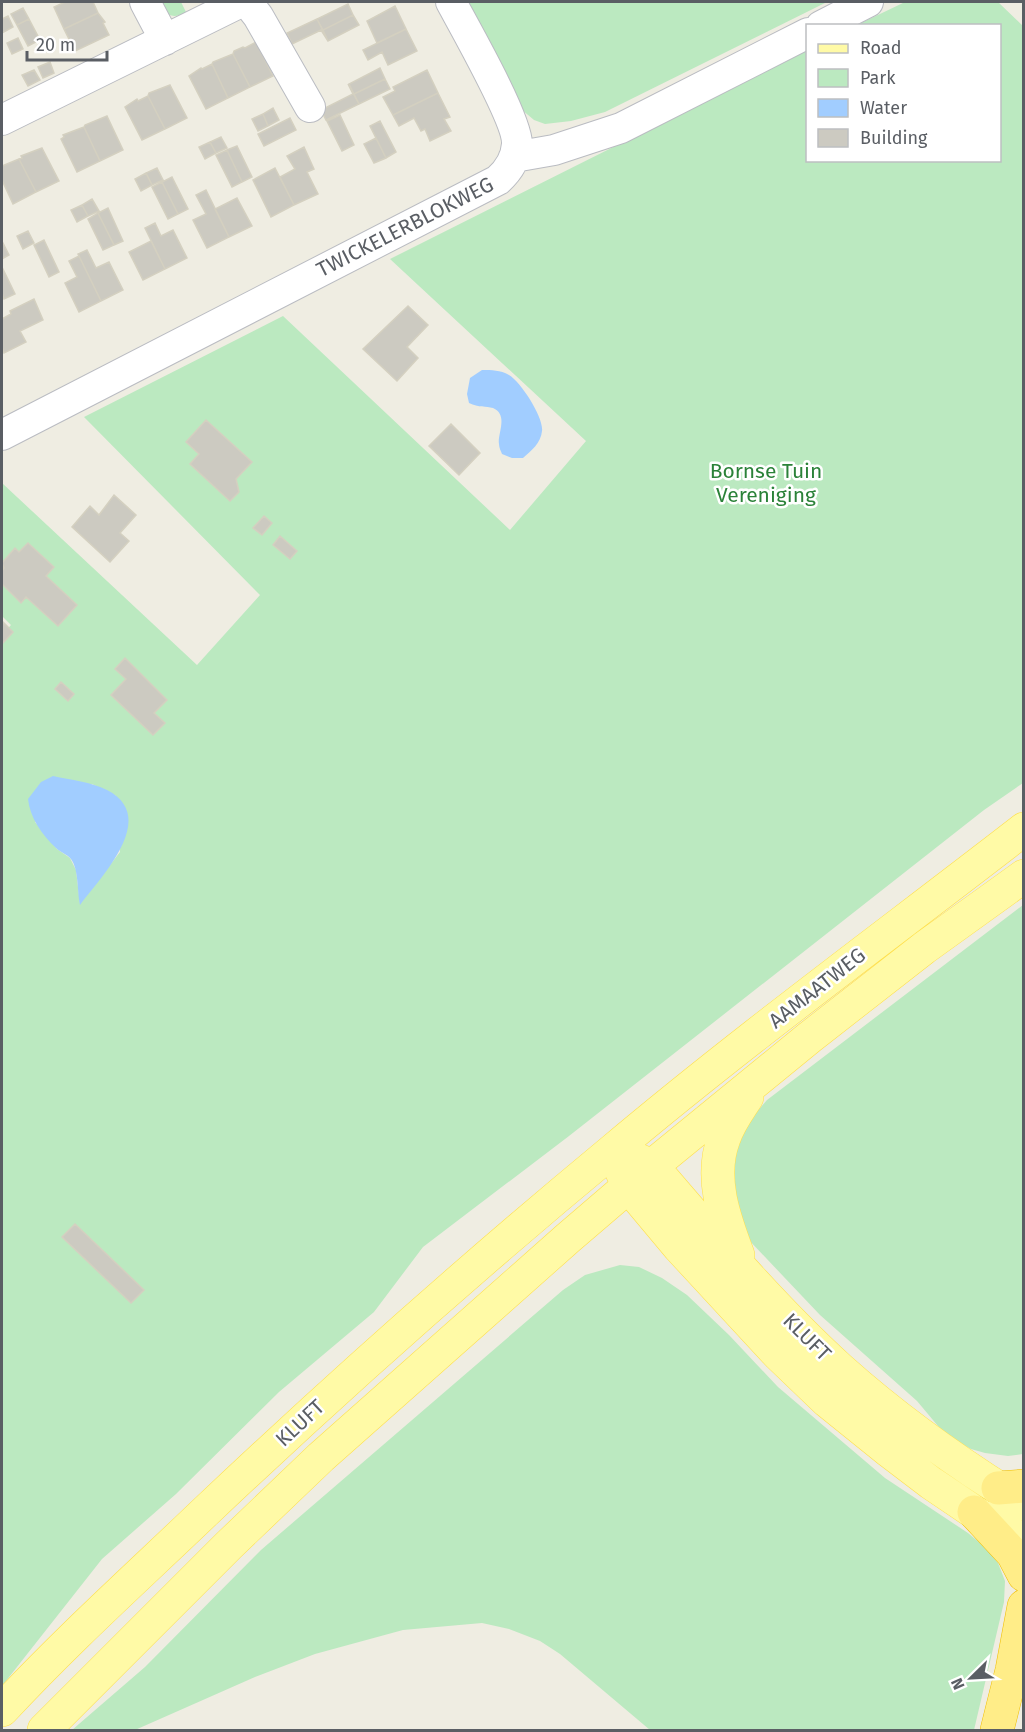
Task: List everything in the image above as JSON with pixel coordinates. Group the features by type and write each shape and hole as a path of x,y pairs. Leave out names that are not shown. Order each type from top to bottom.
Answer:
{"highway":[{"path":"974,1512 1013,1554 1023,1575"},
{"path":"997,1731 1012,1670 1023,1606"}],"main road":[{"name":"AAMAATWEG","path":"613,1150 744,1044 1023,829"},
{"name":"AAMAATWEG","path":"628,1186 924,948 1023,876"},
{"path":"744,1271 727,1226 721,1202 718,1177 719,1154 730,1124 757,1081"},
{"name":"KLUFT","path":"613,1150 652,1166 744,1271 808,1339 849,1377 922,1437 1015,1493"},
{"name":"KLUFT","path":"613,1150 628,1186 727,1301 827,1401 889,1451 974,1512 1023,1541"},
{"name":"KLUFT","path":"2,1710 135,1578 294,1428 407,1325 613,1150"},
{"name":"KLUFT","path":"44,1731 229,1545 321,1457 628,1186"}],"street":[{"path":"145,2 165,40"},
{"path":"2,120 241,2"},
{"path":"247,2 258,16 310,107"},
{"path":"452,2 512,121 517,143 514,157 554,150 621,128 806,34"},
{"path":"825,24 868,2"},
{"name":"TWICKELERBLOKWEG","path":"2,435 498,180 508,171 514,157"}],"green space":[{"path":"154,2 181,2 186,12 172,16"},
{"path":"465,2 827,2 605,112 571,121 545,124 534,120 515,104"},
{"name":"Bornse Tuin Vereniging","path":"905,2 998,2 1023,26 1023,783 984,810 569,1136 423,1247 374,1312 279,1392 176,1494 102,1559 2,1686 2,635 11,625 2,616 2,483 197,665 260,595 84,417 283,316 510,530 586,441 390,259 806,51 806,162 1001,162 1001,24 859,24","holes":["92,784 116,796 120,852 80,904 76,870 70,858 57,849 35,822"]},
{"path":"1023,905 1023,1454 1008,1456 971,1449 951,1438 917,1401 820,1315 747,1238 728,1170 739,1132 767,1100"},
{"path":"620,1265 639,1267 662,1278 687,1295 778,1387 885,1478 968,1533 986,1548 998,1563 1005,1581 1004,1602 974,1730 650,1730 560,1654 540,1641 509,1629 482,1623 403,1630 315,1654 255,1677 135,1730 72,1730 145,1667 261,1550 563,1290 585,1275"}],"water":[{"path":"482,370 499,371 509,375 520,385 536,409 542,425 540,439 523,458 512,458 502,454 499,447 501,420 498,411 469,403 467,394 470,378"},
{"path":"53,776 88,783 107,790 122,802 128,815 127,831 121,847 101,879 80,905 74,864 46,838 29,806 28,799 41,782"}],"building":[{"path":"65,2 93,2 98,13 64,29 54,7"},
{"path":"348,4 353,15 323,30 317,19"},
{"path":"395,6 406,29 377,43 367,21"},
{"path":"23,8 29,19 17,25 11,14"},
{"path":"98,13 105,22 103,23 109,35 75,51 64,29"},
{"path":"353,15 359,25 328,41 323,30"},
{"path":"8,16 13,27 2,33 2,19"},
{"path":"29,19 40,40 28,46 17,25"},
{"path":"317,19 328,41 321,30 292,44 287,33"},
{"path":"406,29 417,51 388,65 382,52 368,60 363,50"},
{"path":"18,38 23,49 12,54 7,43"},
{"path":"256,42 273,76 250,87 233,54 234,51"},
{"path":"233,54 250,87 228,98 212,64"},
{"path":"50,62 54,73 43,78 38,67"},
{"path":"212,64 228,98 206,109 189,76"},
{"path":"380,68 385,79 354,94 349,84"},
{"path":"34,70 40,80 28,86 22,75"},
{"path":"427,70 438,93 393,115 383,97 395,91 393,87"},
{"path":"385,79 390,89 359,104 354,94"},
{"path":"348,84 359,104 326,120 321,110 353,94"},
{"path":"170,85 187,118 165,129 148,96 149,93"},
{"path":"438,93 450,117 444,119 451,131 430,141 425,129 421,131 414,118 399,126 393,115"},
{"path":"148,96 165,129 142,140 125,107 137,99 138,101"},
{"path":"273,108 279,120 268,126 263,114"},
{"path":"263,114 268,126 258,131 252,119"},
{"path":"340,115 354,145 342,151 327,121"},
{"path":"107,116 123,150 100,161 84,127"},
{"path":"290,118 296,130 264,146 258,134"},
{"path":"380,121 396,152 386,158 370,126"},
{"path":"84,127 100,161 77,172 61,139 63,135"},
{"path":"221,137 227,148 216,153 210,142"},
{"path":"376,138 386,158 374,163 364,144"},
{"path":"210,142 216,153 205,159 199,147"},
{"path":"237,146 252,177 242,182 227,150"},
{"path":"304,147 314,169 307,172 318,194 294,205 280,177 295,169 287,156"},
{"path":"42,148 59,181 36,192 19,159 22,158 21,156"},
{"path":"227,150 242,182 232,187 216,155"},
{"path":"19,159 36,192 13,204 2,180 2,166"},
{"path":"157,168 163,180 152,185 146,173"},
{"path":"275,168 294,205 271,217 253,180"},
{"path":"146,173 152,185 141,191 135,179"},
{"path":"172,177 188,209 178,214 162,182"},
{"path":"162,182 178,214 168,219 152,187"},
{"path":"206,190 229,237 207,248 193,220 206,214 196,195"},
{"path":"237,198 252,226 229,237 215,209"},
{"path":"92,199 99,211 88,216 82,205"},
{"path":"82,205 88,216 77,222 71,210"},
{"path":"108,208 123,241 114,245 98,213"},
{"path":"98,213 114,245 103,250 88,219"},
{"path":"155,223 161,236 173,230 187,258 165,269 145,228"},
{"path":"28,231 34,243 23,249 17,236"},
{"path":"44,240 59,272 49,277 34,245"},
{"path":"151,241 165,269 143,280 129,252"},
{"path":"2,244 9,255 2,259"},
{"path":"87,250 96,268 109,262 123,290 101,301 78,254"},
{"path":"79,256 101,301 79,312 65,283 77,277 69,261"},
{"path":"2,267 15,294 4,299 2,293"},
{"path":"34,299 43,320 20,331 26,342 4,353 2,319 11,314 10,311"},
{"path":"408,306 428,325 407,347 418,358 397,381 363,349"},
{"path":"206,420 252,462 236,479 239,492 230,501 190,464 199,454 186,442"},
{"path":"451,424 480,453 459,475 429,446"},
{"path":"114,495 136,515 120,533 129,541 110,562 72,527 90,506 99,515"},
{"path":"264,516 272,523 262,535 253,528"},
{"path":"280,536 297,551 290,559 273,545"},
{"path":"28,543 54,567 46,576 77,605 58,626 26,597 21,603 2,584 4,568 2,563 15,548 19,552"},
{"path":"2,621 13,632 2,644"},
{"path":"125,658 167,700 154,713 165,723 153,735 111,695 126,679 115,669"},
{"path":"61,682 74,694 68,701 55,689"},
{"path":"75,1224 144,1290 131,1303 62,1237"}]}
